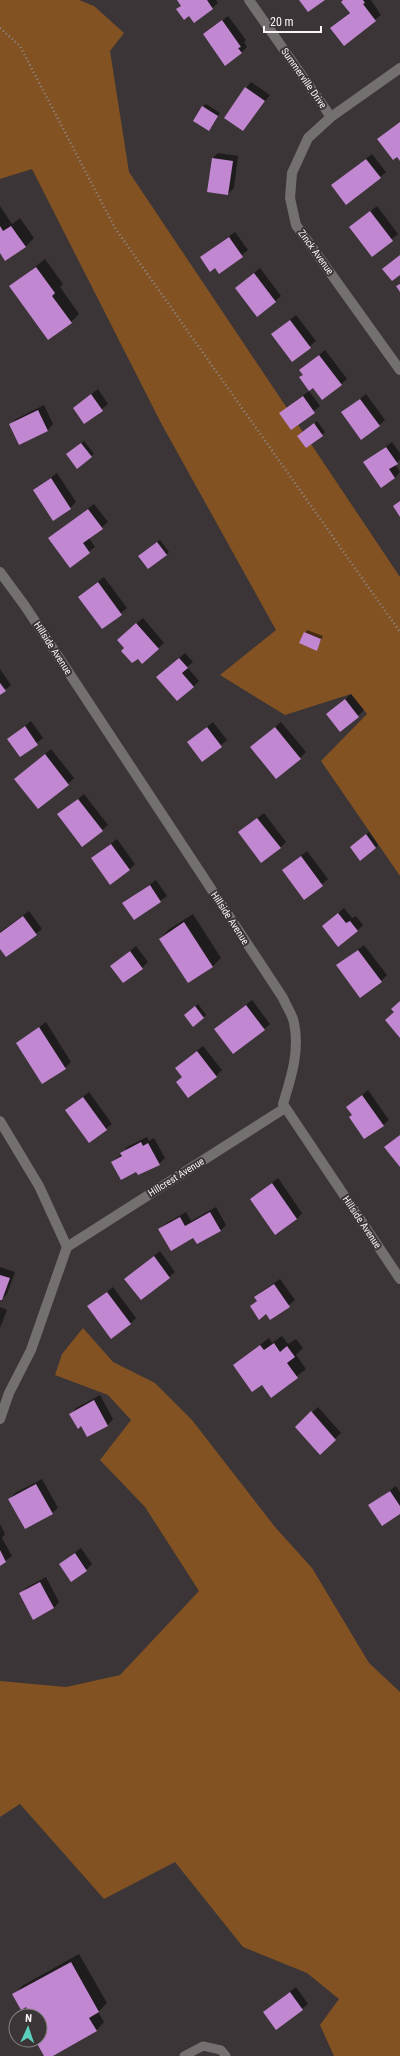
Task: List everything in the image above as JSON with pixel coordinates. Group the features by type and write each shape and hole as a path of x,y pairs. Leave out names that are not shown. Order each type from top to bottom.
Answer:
{"street":[{"name":"Summerville Drive","path":"249,0 331,117"},
{"name":"Zinck Avenue","path":"400,68 331,117 308,138 292,173 290,198 296,224 400,370"},
{"name":"Hillside Avenue","path":"0,572 30,613 282,998 294,1022 296,1040 294,1065 283,1104 400,1278"},
{"name":"Hillcrest Avenue","path":"67,1247 285,1108"},
{"path":"0,1121 39,1186 67,1247 31,1350 9,1393 0,1419"}],"lane":[{"path":"184,2056 203,2046 221,2050 226,2056"}],"path":[{"path":"0,28 20,46 115,228 400,632"}],"shaded area":[{"path":"0,0 79,0 94,6 124,33 110,51 129,172 400,577 400,876 321,761 367,714 351,694 285,715 220,675 276,630 161,423 32,169 0,179"},
{"path":"83,1328 113,1362 155,1383 192,1420 275,1527 312,1568 369,1663 400,1692 400,2056 334,2056 320,2025 339,1999 307,1973 243,1947 175,1862 104,1899 20,1804 0,1817 0,1681 66,1687 120,1675 199,1591 145,1507 100,1460 131,1420 108,1395 55,1375 62,1354"}],"building":[{"path":"177,0 207,0 213,9 194,23 189,16 184,20 176,9 181,6"},
{"path":"299,0 325,0 308,12"},
{"path":"343,0 363,0 365,3 363,4 376,21 344,46 330,28 350,13 341,2"},
{"path":"222,20 241,47 238,48 242,53 225,66 203,34"},
{"path":"245,87 265,101 243,131 224,118"},
{"path":"202,106 218,116 209,131 193,121"},
{"path":"400,122 400,161 397,157 393,160 377,139"},
{"path":"212,158 233,161 228,195 207,192"},
{"path":"366,159 381,178 346,205 331,185"},
{"path":"370,211 393,241 372,257 349,227"},
{"path":"0,226 3,231 11,226 26,247 5,261 0,253"},
{"path":"229,237 243,257 219,274 215,268 210,272 200,257"},
{"path":"400,255 400,275 392,281 382,269"},
{"path":"36,267 55,293 52,296 72,323 48,340 9,286"},
{"path":"254,273 276,302 257,317 235,288"},
{"path":"400,284 400,292 396,286"},
{"path":"290,320 311,348 292,362 271,334"},
{"path":"319,355 342,385 322,400 313,388 309,391 299,377 303,375 299,370"},
{"path":"91,394 103,411 84,424 73,408"},
{"path":"303,396 315,413 291,430 279,413"},
{"path":"360,399 380,426 361,440 341,412"},
{"path":"38,410 48,431 19,445 9,424"},
{"path":"314,423 323,436 306,448 297,436"},
{"path":"81,443 92,457 77,469 66,454"},
{"path":"386,447 398,464 389,469 395,478 381,488 363,462"},
{"path":"51,478 71,509 53,521 33,490"},
{"path":"400,501 400,517 393,506"},
{"path":"88,509 103,529 83,543 90,553 70,568 48,538"},
{"path":"157,542 167,555 148,569 138,556"},
{"path":"98,582 122,615 102,629 78,597"},
{"path":"136,623 159,649 142,664 138,659 132,663 121,651 124,648 117,640"},
{"path":"304,632 321,639 317,651 299,643"},
{"path":"179,658 188,668 182,673 194,687 177,701 156,677"},
{"path":"0,683 6,691 0,695"},
{"path":"345,699 359,717 340,732 326,714"},
{"path":"25,726 38,745 20,757 7,739"},
{"path":"207,727 222,747 202,762 187,742"},
{"path":"275,727 301,759 276,779 250,747"},
{"path":"45,754 69,785 38,809 14,779"},
{"path":"78,799 103,831 82,847 57,814"},
{"path":"257,818 281,848 261,863 238,832"},
{"path":"366,834 376,848 360,861 350,847"},
{"path":"111,844 130,870 110,885 91,858"},
{"path":"301,856 323,886 304,900 282,870"},
{"path":"150,885 161,902 134,920 122,903"},
{"path":"338,913 346,923 350,921 358,931 338,947 322,926"},
{"path":"23,916 37,935 6,957 0,949 0,933"},
{"path":"184,922 213,967 188,983 159,939"},
{"path":"358,950 382,982 360,998 336,965"},
{"path":"130,951 143,969 123,983 110,966"},
{"path":"400,1001 400,1038 385,1020 394,1012 391,1009"},
{"path":"246,1005 265,1030 233,1054 214,1029"},
{"path":"195,1006 204,1018 193,1027 184,1015"},
{"path":"39,1027 66,1069 42,1084 16,1043"},
{"path":"197,1051 217,1077 188,1098 176,1082 182,1077 175,1068"},
{"path":"362,1095 384,1126 364,1139 349,1117 352,1115 346,1107"},
{"path":"83,1097 107,1130 89,1143 65,1110"},
{"path":"400,1135 400,1167 384,1147"},
{"path":"141,1142 143,1146 148,1143 160,1165 138,1175 136,1172 121,1180 111,1162 122,1156 120,1153"},
{"path":"272,1183 297,1219 275,1235 250,1199"},
{"path":"210,1212 221,1231 197,1244 193,1238 171,1251 158,1229 180,1217 185,1226"},
{"path":"154,1256 170,1278 141,1300 124,1279"},
{"path":"0,1275 10,1278 2,1300 0,1300"},
{"path":"274,1284 290,1307 270,1320 266,1314 259,1320 250,1306 257,1301 254,1297"},
{"path":"107,1292 131,1324 111,1339 87,1306"},
{"path":"274,1343 280,1352 287,1346 295,1357 287,1363 298,1378 271,1398 262,1385 252,1392 233,1365 260,1345 264,1350"},
{"path":"94,1400 108,1426 87,1437 81,1426 78,1429 69,1414"},
{"path":"311,1411 336,1440 320,1455 295,1427"},
{"path":"36,1484 53,1514 25,1529 8,1499"},
{"path":"390,1491 400,1506 400,1514 382,1526 368,1505"},
{"path":"0,1550 6,1562 0,1566"},
{"path":"75,1553 87,1571 71,1582 59,1564"},
{"path":"40,1582 54,1608 33,1620 19,1593"},
{"path":"71,1962 99,2012 89,2018 97,2031 53,2056 44,2056 40,2048 48,2048 48,2008 20,2008 12,1994"},
{"path":"290,1992 303,2010 276,2030 263,2012"}]}
